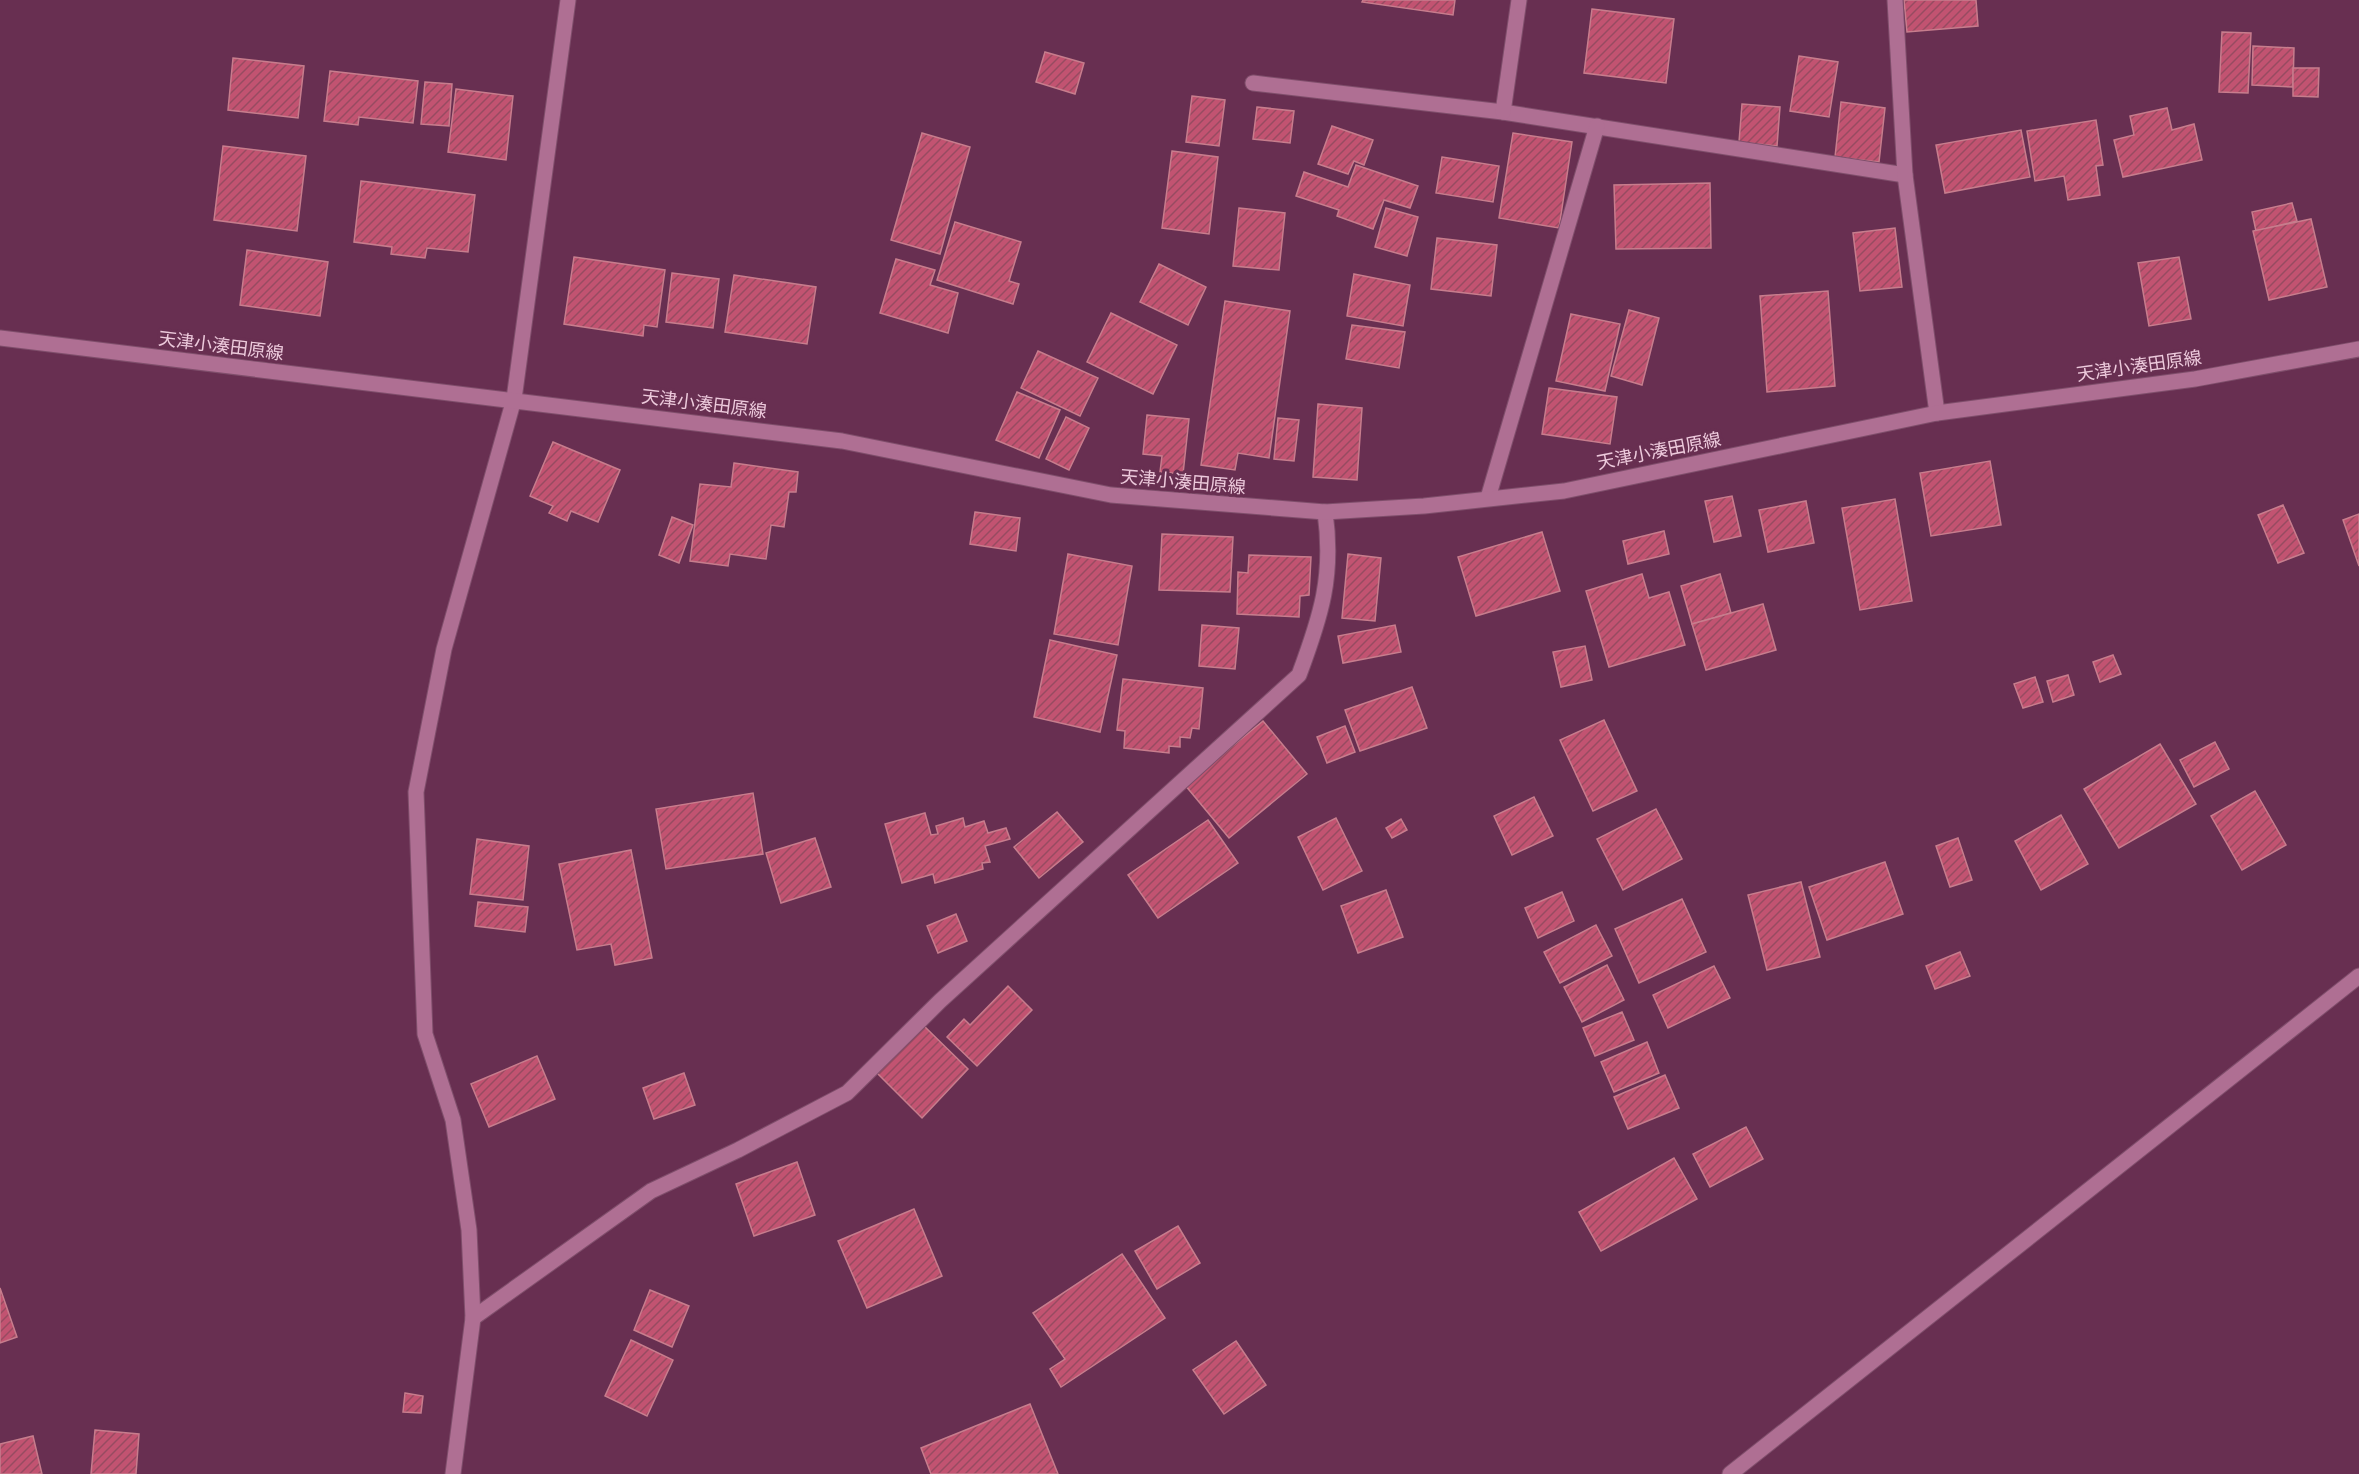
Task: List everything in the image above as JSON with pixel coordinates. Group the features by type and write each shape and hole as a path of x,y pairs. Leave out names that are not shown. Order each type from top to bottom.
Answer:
{"street":[{"path":"453,1474 473,1318 469,1230 453,1120 424,1034 416,792 444,649 514,399 568,0"},
{"path":"1503,112 1519,0"},
{"path":"1895,0 1905,175 1937,413"},
{"path":"1253,83 1503,112 1905,175"},
{"path":"1488,498 1597,126"},
{"name":"天津小湊田原線","path":"0,338 514,399 842,441 1111,495 1325,512 1424,506 1564,490 1937,413 2195,379 2359,349"},
{"path":"473,1318 651,1191 738,1150 847,1094 940,1001 1299,675 1321,616 1330,546 1325,512"},
{"path":"1730,1474 2359,976"}],"building":[{"path":"1363,0 1455,0 1453,15 1362,2"},
{"path":"1904,0 1976,0 1978,26 1907,32"},
{"path":"1592,9 1674,19 1666,83 1584,73"},
{"path":"2222,32 2251,33 2248,93 2219,92"},
{"path":"2253,46 2294,48 2293,87 2252,85"},
{"path":"1045,52 1084,63 1075,94 1036,82"},
{"path":"1799,56 1838,62 1829,117 1790,111"},
{"path":"233,58 304,66 298,118 228,110"},
{"path":"2293,68 2319,68 2318,97 2293,96"},
{"path":"330,71 418,81 413,123 359,117 358,125 324,121"},
{"path":"425,82 452,84 449,126 421,124"},
{"path":"456,89 513,96 506,160 448,152"},
{"path":"1192,96 1225,100 1219,146 1186,142"},
{"path":"1841,102 1885,108 1879,162 1835,157"},
{"path":"1742,104 1780,107 1777,146 1739,142"},
{"path":"1257,107 1294,111 1290,143 1253,139"},
{"path":"2167,108 2172,130 2194,124 2202,160 2123,177 2114,140 2134,135 2130,116"},
{"path":"2096,120 2103,165 2096,166 2100,195 2068,200 2064,176 2035,181 2027,131"},
{"path":"1332,126 1373,140 1364,165 1354,161 1348,174 1318,164"},
{"path":"2021,130 2030,177 1945,193 1936,145"},
{"path":"922,133 970,147 940,254 891,240"},
{"path":"1513,133 1572,142 1559,228 1499,218"},
{"path":"223,146 306,156 297,231 214,220"},
{"path":"1172,151 1218,157 1209,234 1162,228"},
{"path":"1442,157 1499,166 1493,202 1436,193"},
{"path":"1356,165 1418,186 1410,208 1384,200 1373,229 1337,216 1339,210 1296,196 1304,172 1348,187"},
{"path":"361,181 475,195 468,252 427,248 425,258 391,254 392,247 354,242"},
{"path":"1710,183 1711,248 1616,249 1614,185"},
{"path":"2292,203 2297,221 2256,231 2252,212"},
{"path":"1239,208 1285,213 1279,270 1233,266"},
{"path":"1386,208 1418,217 1407,256 1375,247"},
{"path":"2311,219 2327,287 2269,300 2253,231"},
{"path":"955,222 1021,242 1009,281 1019,284 1013,304 937,280"},
{"path":"1895,228 1902,287 1860,291 1853,233"},
{"path":"1437,238 1497,245 1491,296 1431,289"},
{"path":"247,250 328,262 320,316 240,305"},
{"path":"574,257 665,270 657,327 644,325 643,336 564,324"},
{"path":"2179,257 2191,319 2149,326 2138,263"},
{"path":"896,259 935,270 930,285 958,293 948,333 880,313"},
{"path":"1159,264 1206,287 1188,325 1140,302"},
{"path":"672,273 719,279 713,328 666,322"},
{"path":"1354,274 1410,285 1403,326 1347,316"},
{"path":"734,275 816,287 807,344 725,332"},
{"path":"1828,291 1835,386 1767,392 1760,296"},
{"path":"1225,301 1290,311 1269,458 1238,453 1235,470 1201,465"},
{"path":"1629,310 1659,318 1642,385 1611,376"},
{"path":"1111,313 1177,345 1153,394 1087,362"},
{"path":"1571,314 1620,324 1605,391 1556,381"},
{"path":"1352,325 1405,332 1399,368 1346,359"},
{"path":"1038,351 1098,378 1080,416 1021,388"},
{"path":"1549,388 1617,397 1610,444 1542,434"},
{"path":"1017,392 1060,410 1039,458 996,440"},
{"path":"1318,404 1362,408 1357,480 1313,477"},
{"path":"1147,415 1189,419 1183,474 1160,472 1162,456 1143,454"},
{"path":"1066,417 1089,428 1069,470 1046,459"},
{"path":"1278,418 1299,420 1294,461 1274,459"},
{"path":"553,442 620,470 598,522 571,511 567,521 549,513 553,506 530,496"},
{"path":"1990,461 2001,525 1931,536 1920,473"},
{"path":"734,463 798,472 796,492 789,492 784,527 771,525 766,559 730,554 728,566 690,561 700,484 731,487"},
{"path":"1732,496 1741,536 1714,542 1705,501"},
{"path":"1895,499 1912,601 1860,610 1842,508"},
{"path":"1806,501 1814,543 1768,552 1759,510"},
{"path":"2283,505 2304,553 2278,563 2258,515"},
{"path":"975,512 1020,518 1016,551 970,544"},
{"path":"2359,514 2359,566 2343,520"},
{"path":"672,517 693,525 679,563 659,555"},
{"path":"1664,531 1669,554 1628,564 1623,541"},
{"path":"1542,532 1560,591 1476,616 1458,557"},
{"path":"1162,534 1233,537 1230,592 1159,590"},
{"path":"1068,554 1132,566 1118,645 1054,634"},
{"path":"1348,554 1381,558 1375,621 1342,618"},
{"path":"1249,555 1311,557 1309,595 1300,596 1299,617 1237,614 1238,572 1248,573"},
{"path":"1642,574 1649,598 1669,592 1685,645 1609,667 1586,591"},
{"path":"1720,574 1731,613 1692,624 1681,586"},
{"path":"1763,604 1776,650 1706,670 1692,624"},
{"path":"1202,625 1239,628 1235,669 1199,666"},
{"path":"1395,625 1401,652 1343,663 1338,636"},
{"path":"1050,640 1117,655 1100,732 1034,717"},
{"path":"1585,646 1592,680 1561,687 1553,652"},
{"path":"2113,655 2121,674 2100,682 2093,662"},
{"path":"2068,675 2074,695 2053,702 2047,681"},
{"path":"2035,677 2043,702 2023,708 2014,684"},
{"path":"1123,679 1203,688 1199,729 1192,728 1190,738 1180,737 1180,747 1169,746 1169,753 1124,748 1125,731 1117,730"},
{"path":"1412,687 1427,728 1360,751 1345,710"},
{"path":"1604,720 1637,791 1593,811 1560,740"},
{"path":"1263,721 1307,774 1229,838 1185,785"},
{"path":"1345,726 1355,752 1327,763 1317,737"},
{"path":"2215,742 2229,769 2194,787 2180,760"},
{"path":"2160,744 2196,804 2119,848 2084,789"},
{"path":"2255,791 2286,845 2242,870 2211,816"},
{"path":"753,793 763,854 666,869 656,809"},
{"path":"1534,797 1553,836 1512,855 1494,816"},
{"path":"1656,809 1682,859 1623,890 1597,839"},
{"path":"1057,812 1083,842 1039,878 1014,847"},
{"path":"925,813 931,835 938,834 936,826 963,818 965,827 984,821 988,833 1006,828 1010,839 985,846 990,862 982,863 983,869 935,883 933,874 902,883 885,824"},
{"path":"2061,815 2088,864 2041,890 2015,841"},
{"path":"1336,818 1362,871 1323,890 1298,837"},
{"path":"1401,819 1407,830 1392,838 1386,828"},
{"path":"1208,820 1238,863 1158,918 1128,875"},
{"path":"815,838 831,887 781,903 766,853"},
{"path":"1958,838 1972,880 1950,887 1936,846"},
{"path":"477,839 529,846 523,900 470,894"},
{"path":"631,850 652,958 615,965 611,944 577,950 559,864"},
{"path":"1885,862 1903,914 1827,940 1809,887"},
{"path":"1801,882 1820,957 1767,970 1748,895"},
{"path":"1386,890 1403,937 1358,953 1341,906"},
{"path":"1562,892 1574,921 1538,938 1525,908"},
{"path":"1682,899 1706,952 1639,983 1615,929"},
{"path":"478,902 528,907 525,932 475,926"},
{"path":"956,914 967,941 938,953 927,926"},
{"path":"1596,925 1612,956 1560,983 1544,952"},
{"path":"1960,952 1970,976 1935,989 1926,966"},
{"path":"1607,965 1624,1000 1582,1022 1564,987"},
{"path":"1714,966 1730,998 1668,1028 1653,995"},
{"path":"1008,986 1032,1010 977,1066 947,1037 964,1019 970,1025"},
{"path":"1622,1012 1634,1040 1595,1056 1583,1028"},
{"path":"923,1025 968,1069 922,1118 877,1073"},
{"path":"1647,1042 1659,1073 1614,1092 1601,1062"},
{"path":"537,1056 555,1099 489,1127 471,1084"},
{"path":"684,1073 695,1105 654,1119 643,1088"},
{"path":"1665,1075 1679,1108 1628,1129 1614,1097"},
{"path":"1746,1127 1763,1159 1710,1187 1693,1154"},
{"path":"1674,1158 1697,1199 1601,1251 1579,1212"},
{"path":"797,1162 815,1215 754,1236 736,1184"},
{"path":"914,1209 942,1276 867,1308 838,1241"},
{"path":"1178,1226 1200,1263 1157,1289 1135,1251"},
{"path":"1122,1254 1165,1318 1061,1387 1050,1369 1065,1359 1033,1313"},
{"path":"0,1288 17,1337 0,1343"},
{"path":"650,1290 689,1306 672,1347 634,1330"},
{"path":"631,1340 673,1360 647,1416 605,1396"},
{"path":"1236,1341 1266,1385 1224,1414 1193,1370"},
{"path":"405,1393 423,1396 421,1413 403,1412"},
{"path":"1030,1404 1058,1474 931,1474 921,1448"},
{"path":"95,1430 139,1434 136,1474 91,1474"},
{"path":"33,1436 42,1474 0,1474 0,1444"}]}
